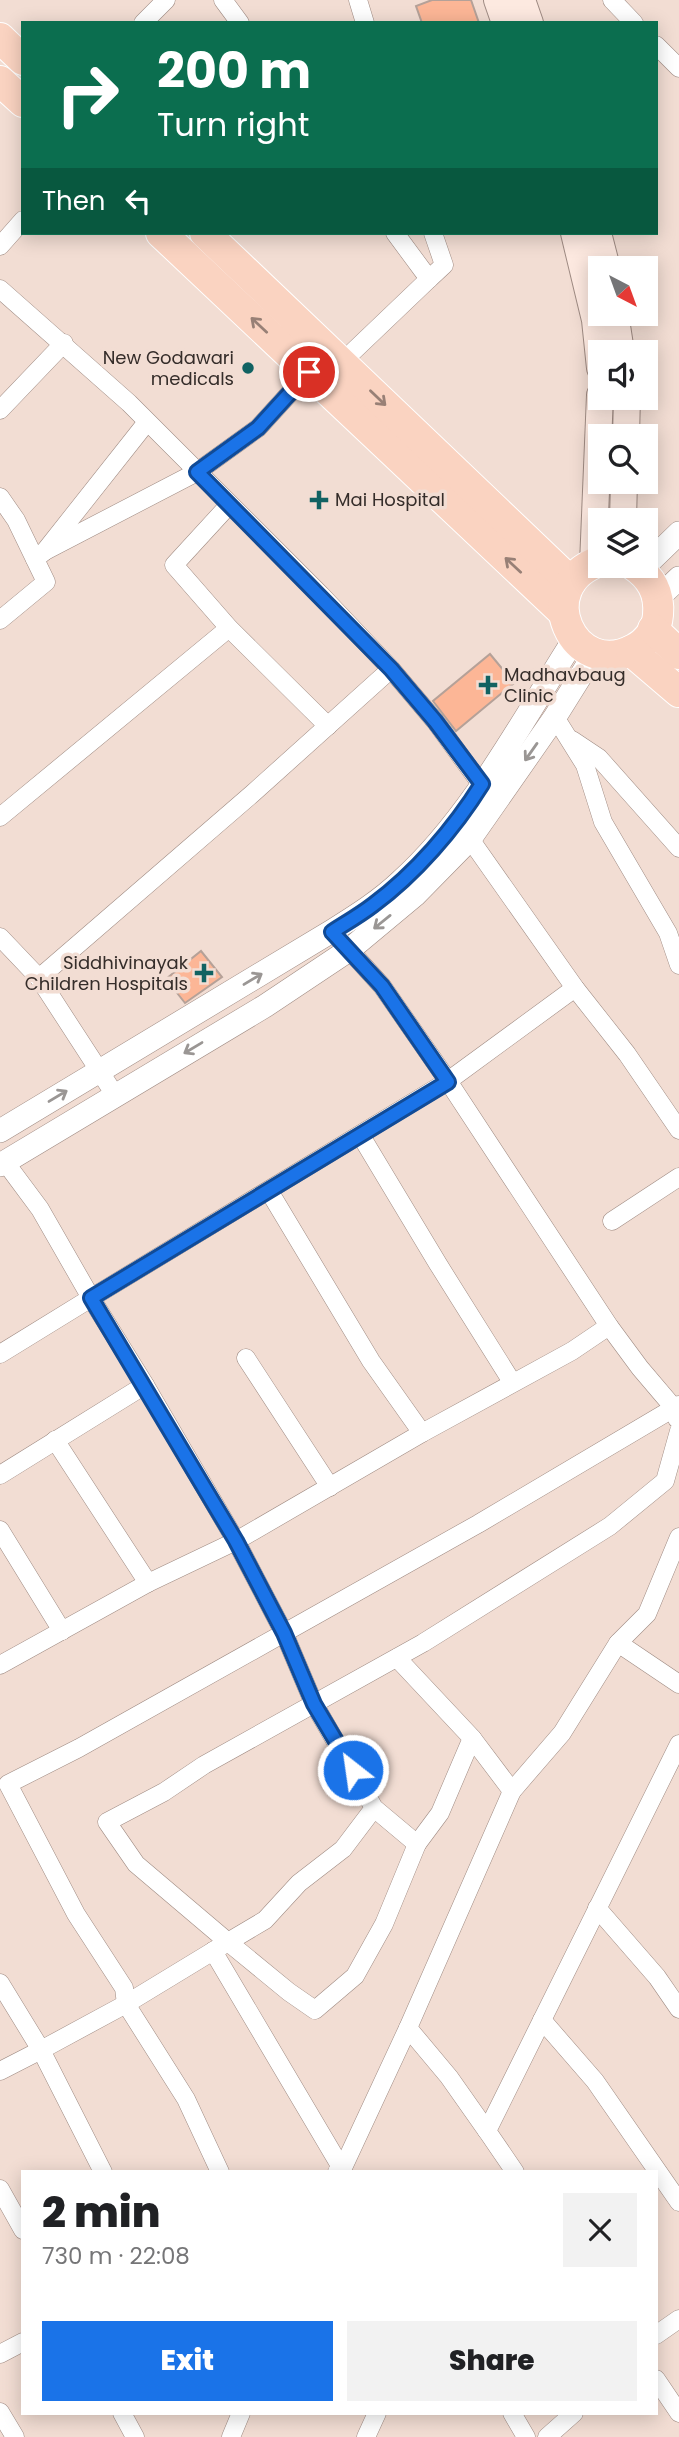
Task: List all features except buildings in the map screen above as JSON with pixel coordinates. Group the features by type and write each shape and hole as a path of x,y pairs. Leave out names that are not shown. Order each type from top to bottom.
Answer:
{"main road":[{"path":"497,0 504,21"},
{"path":"522,0 529,21"},
{"path":"0,38 21,58"},
{"path":"0,81 21,100"},
{"path":"163,235 309,372 577,634 610,656 640,646 658,620 658,598 648,578"},
{"path":"207,235 341,363 588,569 567,588 577,634"},
{"path":"575,235 583,262 597,340"},
{"path":"599,235 604,256"},
{"path":"592,508 599,410"},
{"path":"653,629 679,654"},
{"path":"631,651 679,692"}],"street":[{"path":"145,21 166,0"},
{"path":"223,0 239,21"},
{"path":"358,0 364,21"},
{"path":"615,1 632,21"},
{"path":"658,47 679,68"},
{"path":"0,246 21,222"},
{"path":"396,235 429,279"},
{"path":"341,363 444,265 434,235"},
{"path":"0,289 64,343 148,422 391,669 435,721 495,803"},
{"path":"0,410 64,343"},
{"path":"40,555 197,472 258,428 309,372"},
{"path":"40,555 148,422"},
{"path":"0,497 40,555 46,582 0,620"},
{"path":"229,505 174,565 229,628 328,726"},
{"path":"658,551 679,533"},
{"path":"658,598 679,578"},
{"path":"0,817 229,628"},
{"path":"417,1844 374,1808 314,1704 284,1633 236,1541 40,1209 3,1163 265,1006 349,950 415,895 470,839 495,803 561,727 577,634"},
{"path":"0,1131 373,906 402,880 450,827 482,784 577,634"},
{"path":"39,978 391,669"},
{"path":"561,727 599,758 679,848"},
{"path":"561,727 584,765 603,822 668,933 679,965"},
{"path":"470,839 679,1130"},
{"path":"332,932 382,986 609,1326 640,1368 676,1407 679,1430 665,1481 610,1526 397,1658 107,1822 136,1864 220,1946 315,2010 355,1976 384,1924 417,1844 440,1813 472,1738"},
{"path":"2,943 39,978 115,1095"},
{"path":"0,1354 448,1082 575,988"},
{"path":"361,1136 512,1382"},
{"path":"612,1221 679,1177"},
{"path":"269,1191 371,1361 422,1433"},
{"path":"0,1665 148,1583 236,1541 512,1382 572,1351 609,1326"},
{"path":"246,1358 330,1487"},
{"path":"0,1475 145,1385"},
{"path":"219,2170 186,2099 126,2004 124,1987 76,1914 4,1786 79,1748 478,1524 676,1407"},
{"path":"55,1440 148,1583"},
{"path":"0,1530 62,1631"},
{"path":"341,2170 408,2028 512,1791 562,1733 618,1643 647,1614 679,1537"},
{"path":"618,1643 679,1684"},
{"path":"397,1658 472,1738 512,1791"},
{"path":"487,2131 679,1744"},
{"path":"0,2071 126,2004 265,1920 299,1883 343,1849 374,1808"},
{"path":"597,1908 657,1977 679,2009"},
{"path":"220,1946 340,2170"},
{"path":"0,1983 41,2050 102,2170"},
{"path":"542,2020 595,2081 657,2170"},
{"path":"408,2028 449,2077 514,2170"},
{"path":"658,2172 679,2202"},
{"path":"0,2189 21,2226"},
{"path":"658,2335 679,2319"},
{"path":"0,2354 21,2343"},
{"path":"658,2382 679,2413"},
{"path":"0,2412 15,2437"},
{"path":"123,2415 135,2437"},
{"path":"231,2437 240,2415"},
{"path":"366,2437 376,2415"},
{"path":"513,2415 526,2437"},
{"path":"547,2437 572,2415"}],"place":[{"name":"New Godawari medicals","path":"248,368"},
{"name":"Mai Hospital","path":"319,500"},
{"name":"Madhavbaug Clinic","path":"488,685"},
{"name":"Siddhivinayak Children Hospitals","path":"204,973"}],"route":[{"path":"309,372 258,428 197,472 391,669 435,721 482,784 450,827 402,880 373,906 332,932 382,986 448,1082 91,1298 236,1541 284,1633 314,1704 353,1770"}]}
